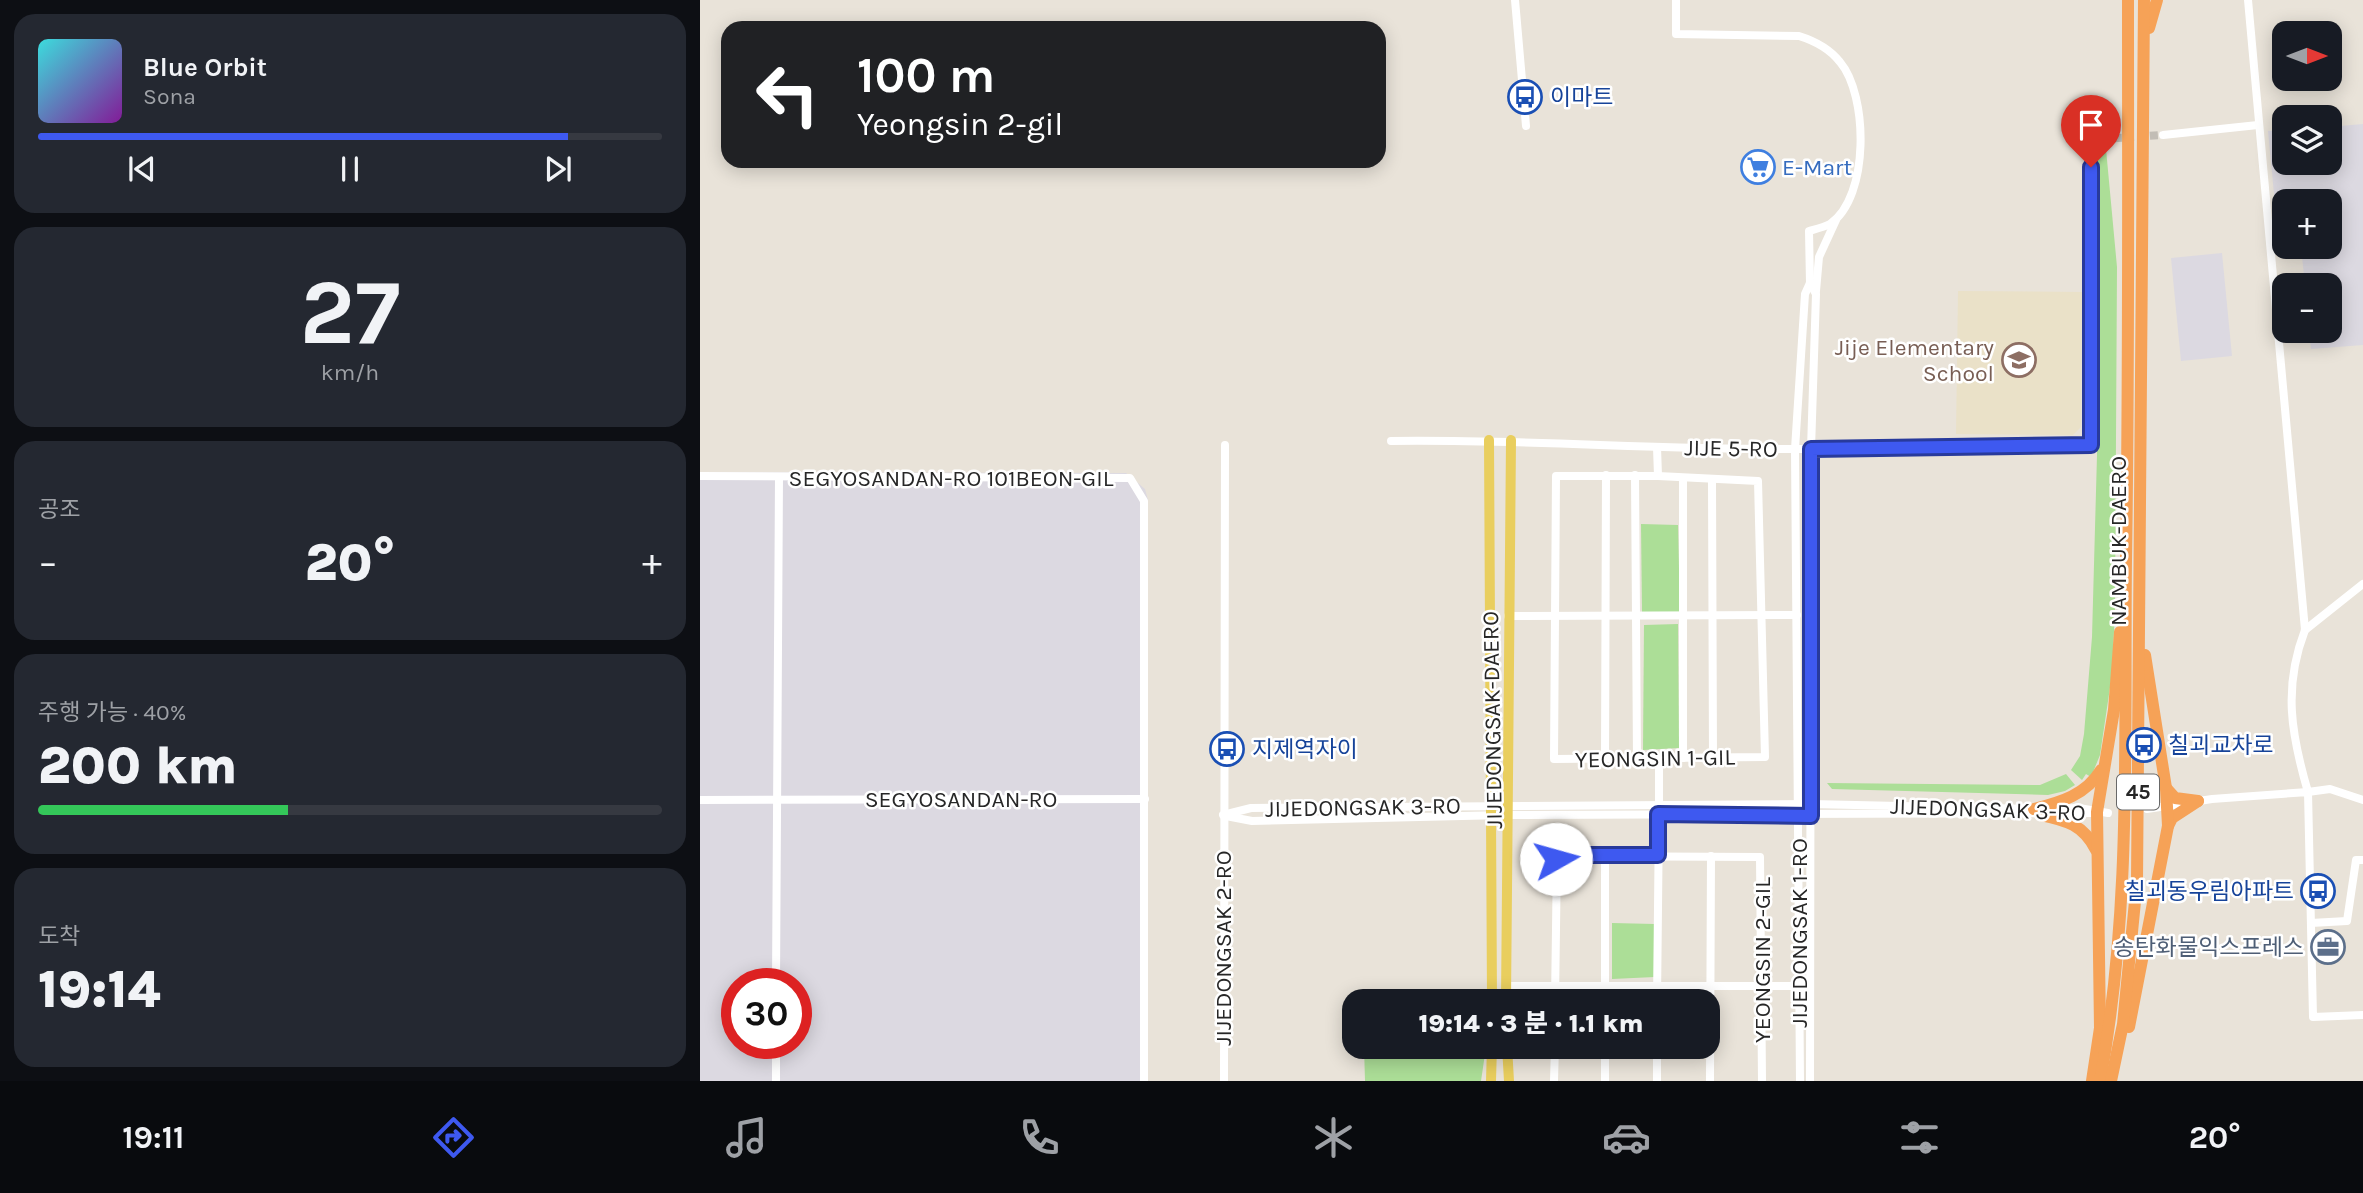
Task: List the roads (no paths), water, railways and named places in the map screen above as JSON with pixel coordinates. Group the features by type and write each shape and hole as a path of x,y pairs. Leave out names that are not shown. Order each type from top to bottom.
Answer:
{"highway":[{"path":"2120,0 2128,29"},
{"name":"NAMBUK-DAERO","path":"2100,1081 2114,993 2123,884 2128,0"},
{"name":"NAMBUK-DAERO","path":"2111,1081 2123,1024 2137,881 2144,0"},
{"path":"2144,52 2157,0"},
{"path":"2118,1081 2168,826 2166,789 2146,660 2143,549 2138,501"},
{"path":"2092,1081 2100,1028 2098,853 2105,764 2114,709 2121,582 2126,560"},
{"path":"2038,812 2082,792 2095,780 2105,764"},
{"path":"2166,789 2175,798 2198,801"},
{"path":"2168,826 2172,818 2198,801"},
{"path":"2038,812 2066,820 2083,829 2098,853"}],"main road":[{"name":"JIJEDONGSAK-DAERO","path":"1489,440 1492,989"},
{"path":"1506,986 1511,440"},
{"path":"1492,1059 1492,1081"},
{"path":"1508,1059 1509,1081"}],"street":[{"path":"1515,0 1526,126"},
{"path":"1676,0 1676,34 1799,36 1818,42 1841,63 1852,83 1858,104 1859,172 1852,194 1838,216 1819,257 1815,294"},
{"path":"2248,0 2305,630 2294,659 2291,687 2298,758 2308,792 2313,1017 2363,1015"},
{"path":"2163,135 2259,125"},
{"name":"JIJE 5-RO","path":"1391,441 1511,440 1657,447 1795,449 2091,445 2091,139 2102,139"},
{"name":"JIJEDONGSAK 1-RO","path":"1810,1081 1811,449 1815,294 1810,283 1809,231 1829,225 1838,216"},
{"name":"JIJEDONGSAK 1-RO","path":"1800,1081 1795,449 1805,294 1810,283"},
{"name":"JIJEDONGSAK 2-RO","path":"1224,1081 1225,445"},
{"path":"1657,447 1658,476"},
{"path":"1605,759 1606,475"},
{"path":"1635,475 1637,759"},
{"name":"YEONGSIN 1-GIL","path":"1635,475 1758,481 1765,757 1554,759 1556,476 1635,475"},
{"name":"SEGYOSANDAN-RO 101BEON-GIL","path":"700,476 1130,478 1143,501 1145,799"},
{"path":"776,968 779,477"},
{"path":"1683,478 1683,758"},
{"path":"1712,480 1713,758"},
{"path":"2305,630 2363,584"},
{"path":"1508,616 1797,615"},
{"path":"1659,759 1659,804"},
{"path":"2147,809 2198,801 2330,789 2363,800"},
{"path":"1144,1081 1145,799"},
{"name":"SEGYOSANDAN-RO","path":"700,800 1145,799"},
{"name":"JIJEDONGSAK 3-RO","path":"1223,816 1252,821 1659,804 1811,804 2103,813"},
{"name":"JIJEDONGSAK 3-RO","path":"1223,816 1251,808 1493,811"},
{"name":"JIJEDONGSAK 3-RO","path":"1506,810 1811,816 2038,812"},
{"path":"1657,989 1658,814"},
{"name":"YEONGSIN 2-GIL","path":"1555,989 1556,859 1560,855 1757,857 1762,860 1762,1081"},
{"path":"1605,855 1605,989"},
{"path":"1710,1081 1711,856"},
{"path":"2311,923 2347,922 2356,860 2363,860"},
{"path":"1506,986 1799,986"},
{"path":"776,1059 776,1081"},
{"path":"1554,1081 1555,1059"},
{"path":"1605,1059 1605,1081"},
{"path":"1657,1059 1657,1081"}],"tunnel":[{"path":"2102,139 2163,135"}],"place":[{"name":"이마트","path":"1525,97"},
{"name":"E-Mart","path":"1758,167"},
{"name":"Jije Elementary School","path":"2019,360"},
{"name":"칠괴교차로","path":"2144,745"},
{"name":"지제역자이","path":"1227,749"},
{"name":"칠괴동우림아파트","path":"2318,891"},
{"name":"송탄화물익스프레스","path":"2328,947"}]}
